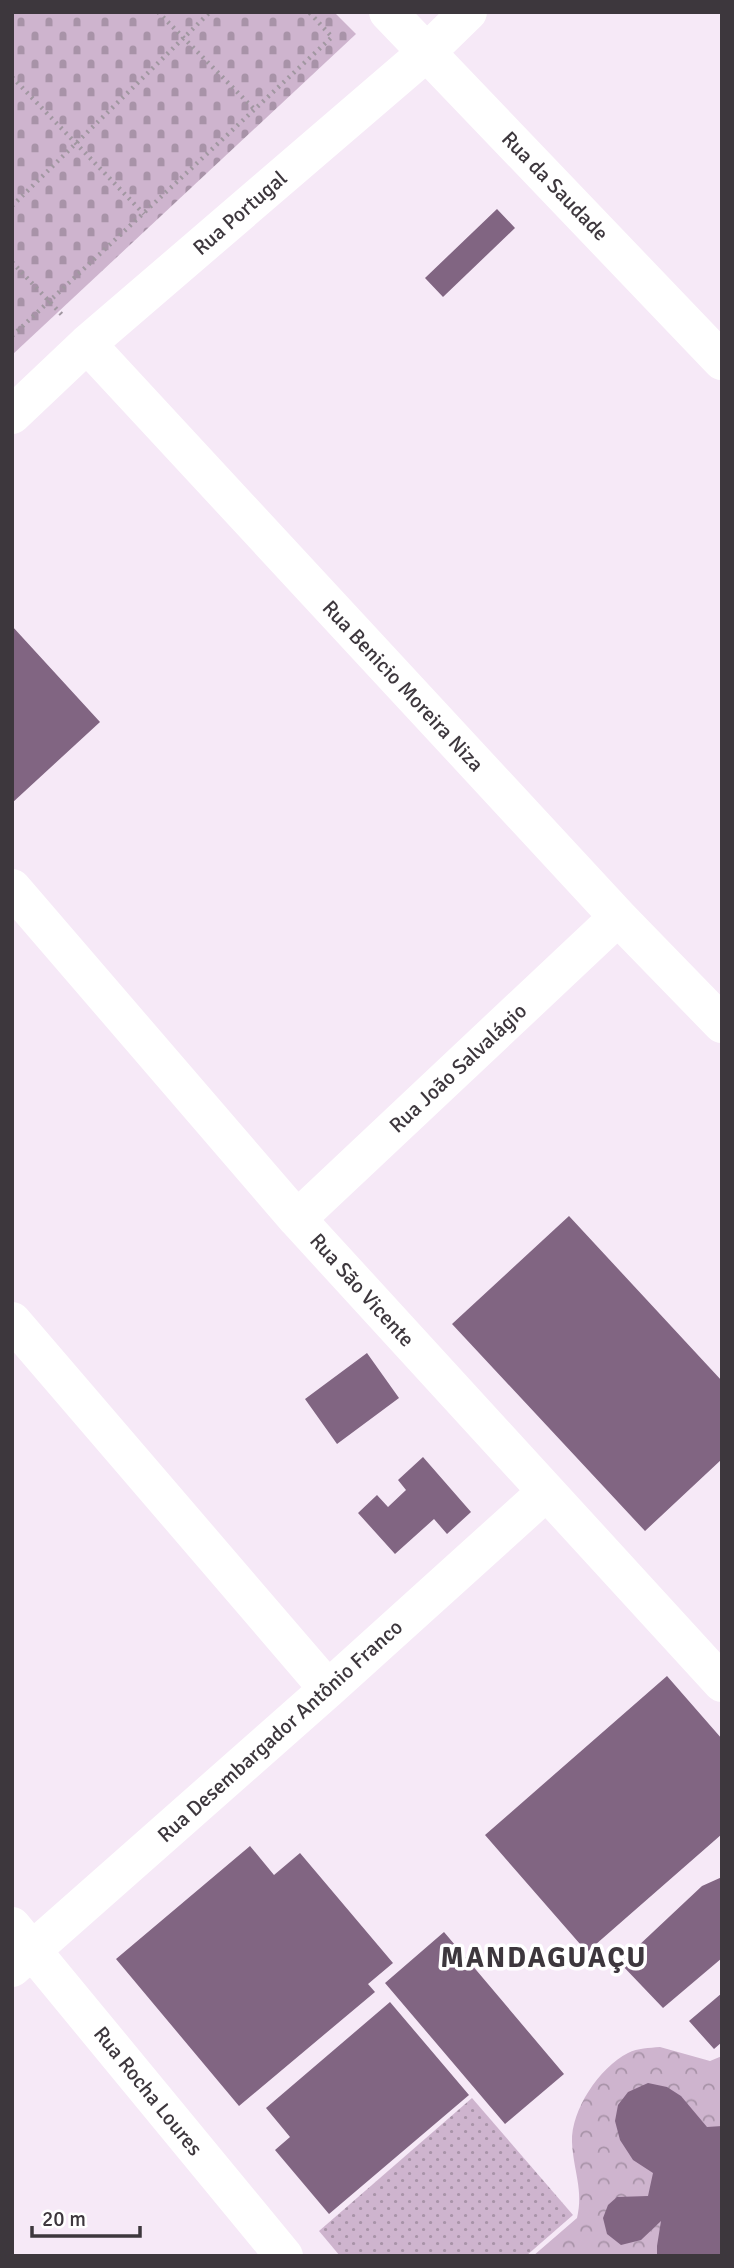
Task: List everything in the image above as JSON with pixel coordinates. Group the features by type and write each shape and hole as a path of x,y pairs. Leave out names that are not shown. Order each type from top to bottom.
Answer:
{"street":[{"name":"Rua da Saudade","path":"388,12 722,361"},
{"name":"Rua Portugal","path":"12,415 87,344 427,52 468,12"},
{"name":"Rua Benicio Moreira Niza","path":"87,344 618,917 722,1024"},
{"name":"Rua São Vicente","path":"12,888 297,1219 722,1683"},
{"name":"Rua João Salvalágio","path":"297,1219 618,917"},
{"path":"12,1321 328,1689"},
{"name":"Rua Desembargador Antônio Franco","path":"19,1948 328,1689 546,1492"},
{"name":"Rua Rocha Loures","path":"19,1948 284,2256"}],"path":[{"path":"158,12 256,111"},
{"path":"12,206 210,12"},
{"path":"12,337 332,37 309,12"},
{"path":"12,77 144,214"},
{"path":"12,262 51,300 87,344"}],"green space":[{"path":"12,12 334,12 356,34 12,355"},
{"path":"660,2047 710,2061 722,2056 722,2256 533,2256 577,2218 579,2199 573,2130 576,2117 589,2091 607,2069 628,2053"},
{"path":"472,2098 573,2215 526,2256 340,2256 319,2231"}],"building":[{"path":"497,209 515,228 443,297 425,278"},
{"path":"12,626 100,722 12,803"},
{"path":"569,1216 722,1381 722,1459 645,1531 452,1324"},
{"path":"367,1353 399,1398 337,1444 305,1399"},
{"path":"423,1457 471,1512 447,1534 434,1519 395,1554 358,1513 377,1495 388,1507 406,1490 398,1480"},
{"path":"667,1676 722,1739 722,1834 587,1952 485,1835"},
{"path":"250,1846 274,1875 300,1853 393,1963 368,1984 375,1992 239,2106 116,1959"},
{"path":"722,1877 722,1958 663,2008 620,1963 702,1886"},
{"path":"444,1932 564,2074 505,2124 385,1983"},
{"path":"722,1993 722,2042 714,2049 689,2021"},
{"path":"390,2002 469,2095 329,2214 275,2150 290,2137 266,2108"},
{"path":"648,2083 667,2087 681,2096 707,2127 722,2126 722,2256 657,2256 661,2221 641,2240 621,2245 607,2234 603,2218 608,2205 617,2197 648,2196 653,2173 633,2160 620,2140 615,2121 618,2105 628,2092"}],"district":[{"name":"MANDAGUAÇU","path":"544,1957"}]}
